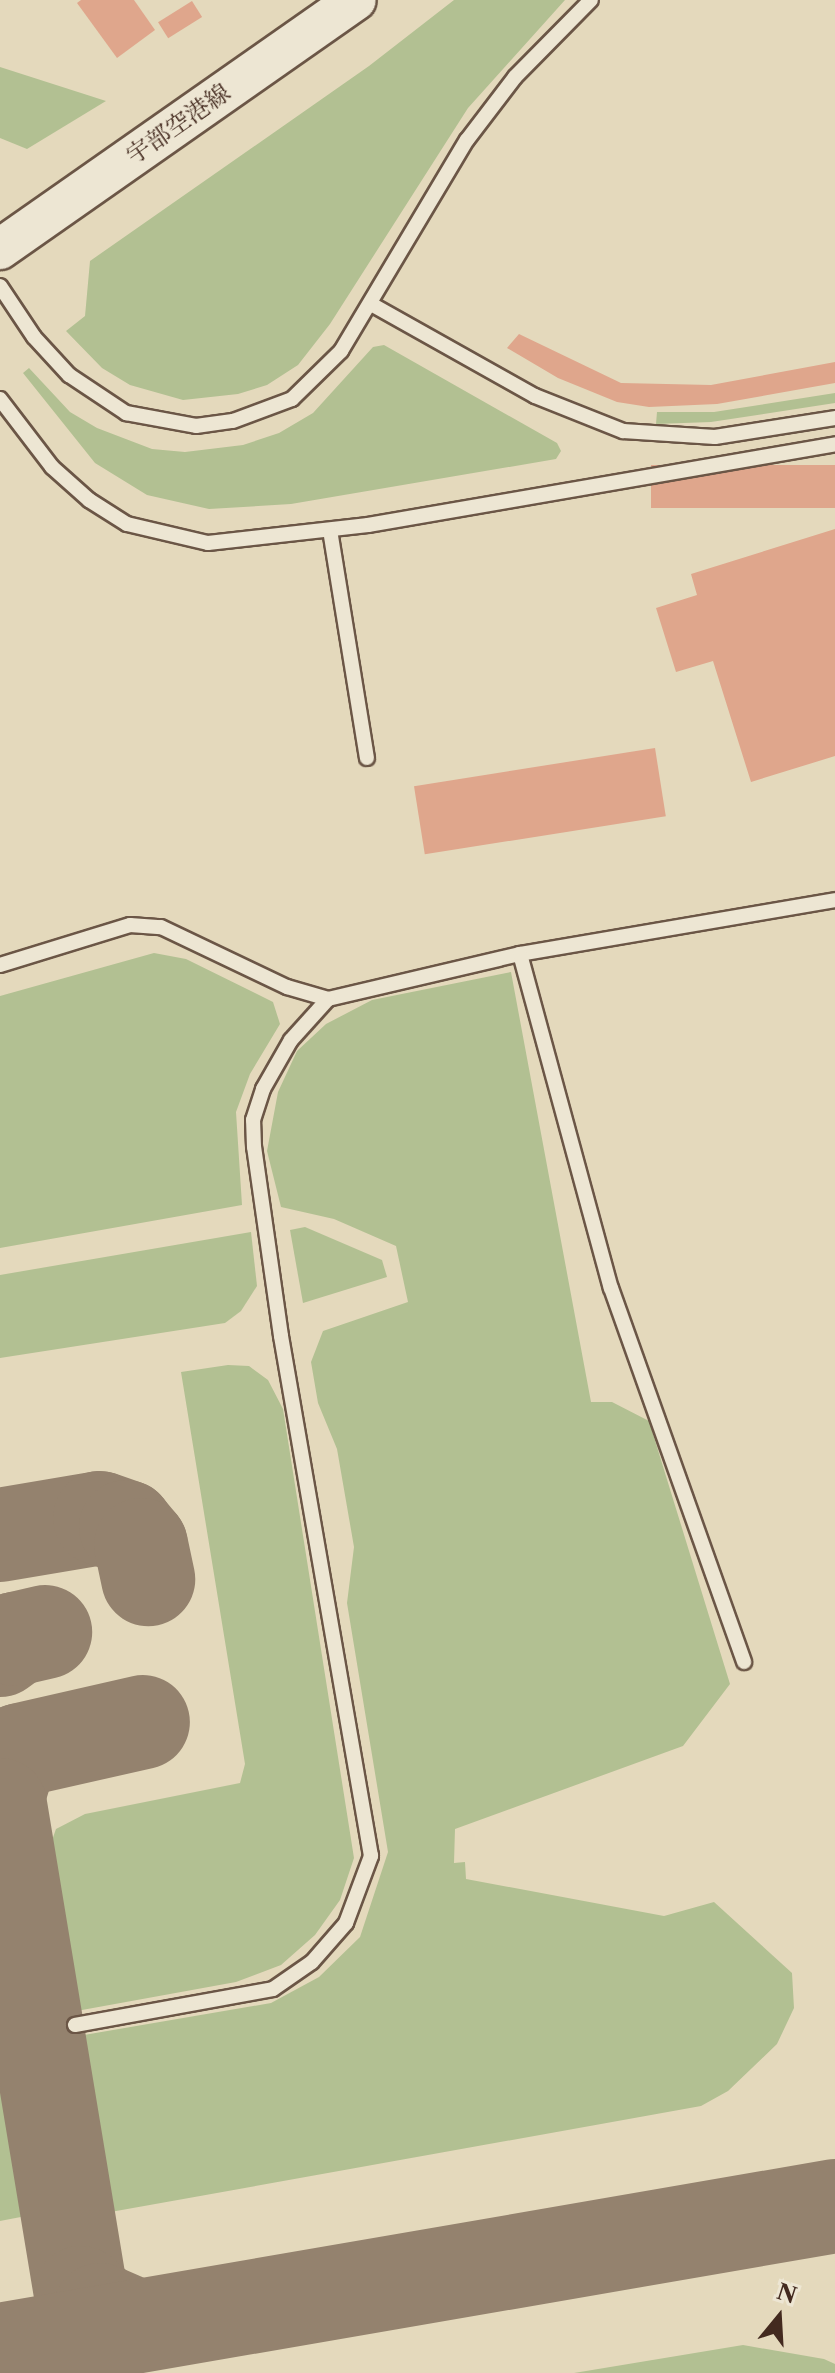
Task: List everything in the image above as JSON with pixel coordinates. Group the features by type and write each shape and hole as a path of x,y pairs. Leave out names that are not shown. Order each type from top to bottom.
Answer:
{"main road":[{"name":"宇部空港線","path":"0,249 356,0"}],"lane":[{"path":"0,286 34,337 96,397 156,422 196,426 233,421 292,399 341,351 467,140 515,77 591,0"},
{"path":"371,304 535,396 623,431 715,437 835,418"},
{"path":"0,399 52,467 127,524 208,543 330,530 835,444"},
{"path":"330,530 367,758"},
{"path":"0,965 130,925 161,927 287,987 328,999 520,954 835,900"},
{"path":"520,954 611,1288 744,1662"},
{"path":"75,2025 273,1989 312,1962 346,1923 371,1856 281,1336 254,1147 253,1120 263,1089 291,1040 328,999"}],"green space":[{"path":"454,0 565,0 468,108 330,324 298,365 267,385 238,394 183,400 130,385 102,368 66,331 85,316 90,261 369,66"},
{"path":"0,67 106,101 27,149 0,138"},
{"path":"384,345 557,443 561,451 556,459 291,504 209,509 147,495 95,463 23,373 29,368 70,412 97,428 152,449 185,452 243,445 279,433 313,413 373,347"},
{"path":"835,393 835,403 711,422 656,424 657,412 714,412"},
{"path":"154,953 186,959 273,1002 280,1024 250,1074 236,1112 242,1205 0,1248 0,996"},
{"path":"511,972 591,1402 612,1402 649,1421 730,1684 683,1746 455,1829 454,1863 465,1862 466,1879 664,1916 714,1902 792,1973 794,2008 777,2044 728,2091 701,2106 105,2213 78,2036 271,2003 319,1977 360,1937 388,1852 347,1603 354,1547 337,1449 318,1403 311,1362 323,1331 408,1302 396,1246 334,1219 281,1207 267,1151 278,1092 297,1051 326,1024 372,1000"},
{"path":"305,1227 382,1260 387,1277 303,1303 290,1230"},
{"path":"251,1232 257,1286 241,1311 225,1323 0,1358 0,1275"},
{"path":"228,1365 249,1366 268,1380 283,1409 354,1858 340,1900 315,1935 281,1965 236,1982 71,2012 50,1846 56,1829 85,1814 240,1783 245,1764 181,1372"},
{"path":"0,2073 26,2216 0,2221"},
{"path":"743,2345 824,2359 835,2364 835,2373 574,2373"}],"building":[{"path":"81,0 134,0 155,30 117,58 77,3"},
{"path":"192,1 202,17 168,38 158,22"},
{"path":"519,334 621,383 711,385 835,362 835,383 717,404 649,407 617,402 558,378 507,348"},
{"path":"651,465 835,465 835,508 651,508"},
{"path":"835,529 835,756 751,782 713,661 676,672 656,608 697,595 691,574"},
{"path":"655,748 666,816 425,854 414,786"}],"taxiway":[{"path":"0,1535 100,1518 126,1527 141,1545 148,1579"},
{"path":"0,1650 15,1639 45,1632"},
{"path":"0,1790 7,1767 20,1750 143,1722"},
{"path":"0,1805 81,2293 100,2310 137,2326"},
{"path":"0,2350 835,2206"}]}
